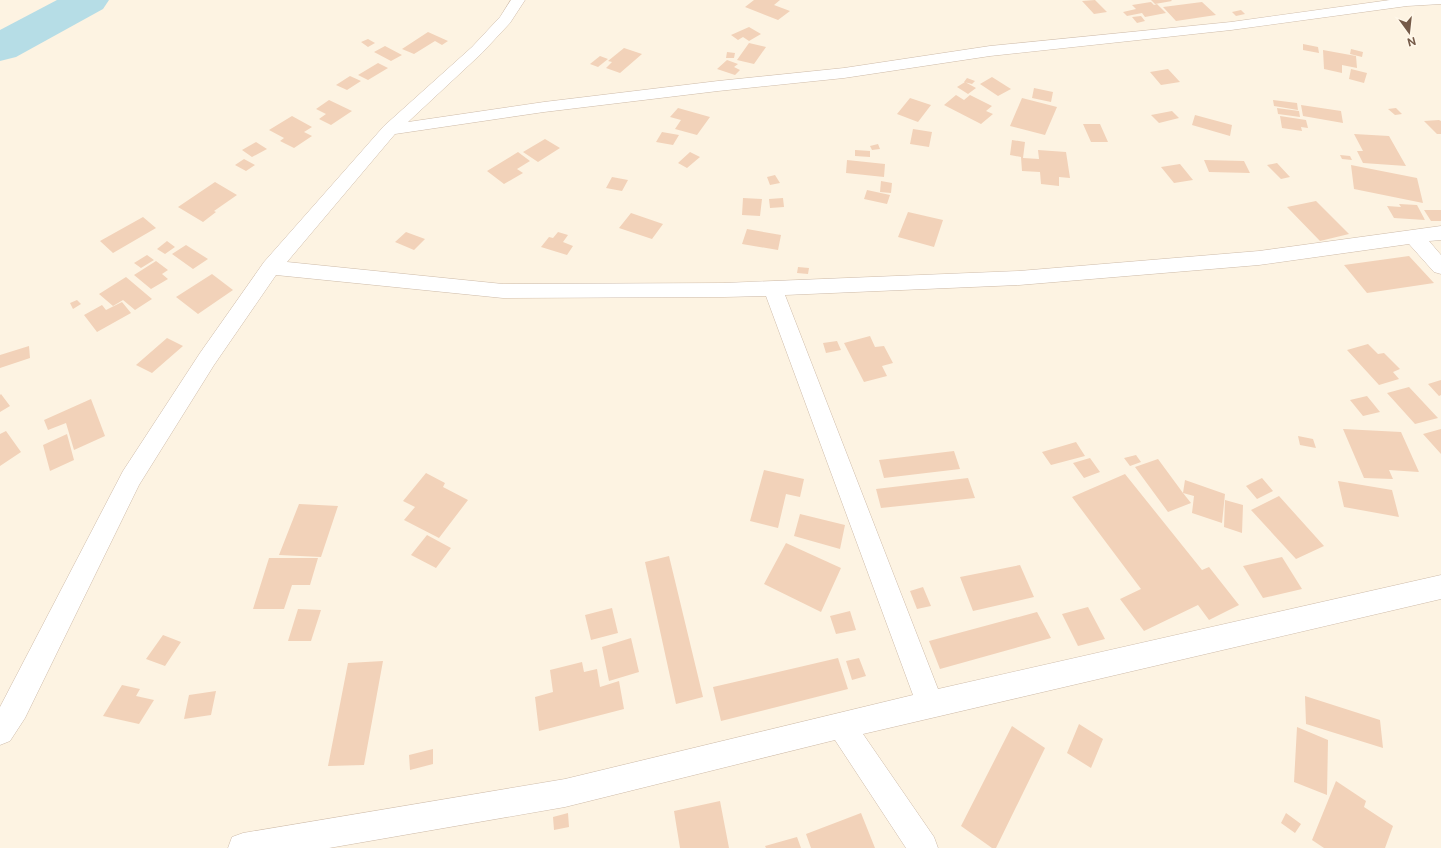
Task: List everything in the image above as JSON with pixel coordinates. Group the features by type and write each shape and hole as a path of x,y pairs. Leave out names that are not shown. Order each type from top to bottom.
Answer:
{"street":[{"path":"0,731 15,708 131,478 207,359 271,267 390,130 477,50 505,20 518,0"},
{"path":"390,130 544,107 718,86 844,73 990,51 1231,26 1407,2 1441,0"},
{"path":"271,267 503,291 716,290 1034,277 1259,258 1441,233"},
{"path":"1414,237 1441,267"},
{"path":"772,288 930,704"},
{"path":"243,848 565,793 930,704 1441,587"},
{"path":"841,725 923,848"}],"building":[{"path":"754,0 780,0 774,5 790,11 778,20 745,7"},
{"path":"1095,0 1107,12 1094,14 1082,1"},
{"path":"1151,0 1171,0 1172,1 1155,4"},
{"path":"1151,2 1154,5 1157,4 1166,13 1145,17 1142,13 1127,16 1123,12 1136,9 1132,5"},
{"path":"1202,2 1216,15 1176,21 1163,7"},
{"path":"1241,10 1245,14 1236,16 1232,12"},
{"path":"1141,16 1145,21 1137,23 1132,17"},
{"path":"749,27 761,34 749,41 743,37 738,40 731,35"},
{"path":"428,32 448,41 442,45 435,41 414,54 402,49"},
{"path":"368,39 375,43 368,47 361,42"},
{"path":"749,43 766,47 754,64 737,60"},
{"path":"1303,44 1318,47 1319,53 1303,50"},
{"path":"385,46 402,55 391,61 374,52"},
{"path":"624,48 642,54 620,73 606,68 612,62 608,61"},
{"path":"1351,49 1363,52 1362,57 1350,54"},
{"path":"1323,50 1356,56 1357,68 1342,65 1342,73 1324,69"},
{"path":"727,52 735,53 734,58 726,58"},
{"path":"600,56 608,59 598,67 590,64"},
{"path":"727,60 738,64 734,67 740,70 735,75 717,69"},
{"path":"378,63 388,68 368,80 358,75"},
{"path":"1168,69 1180,82 1161,85 1150,72"},
{"path":"1351,69 1367,73 1364,83 1349,79"},
{"path":"350,76 361,81 347,90 336,85"},
{"path":"992,77 1011,89 998,96 980,84"},
{"path":"967,78 975,81 972,84 964,82"},
{"path":"965,82 976,88 968,94 957,87"},
{"path":"1034,88 1053,92 1051,102 1032,98"},
{"path":"956,95 964,100 970,95 992,106 986,111 993,114 981,124 944,105"},
{"path":"910,98 931,105 918,122 897,114"},
{"path":"1022,98 1057,107 1045,135 1010,126"},
{"path":"329,100 352,111 331,125 319,119 326,114 316,109"},
{"path":"1273,100 1297,103 1298,110 1274,106"},
{"path":"1301,105 1341,111 1343,123 1303,116"},
{"path":"678,108 710,117 697,135 675,129 681,120 670,117"},
{"path":"1277,108 1299,111 1300,117 1278,114"},
{"path":"1396,108 1402,114 1395,115 1388,109"},
{"path":"1172,111 1179,118 1159,123 1151,115"},
{"path":"1195,115 1232,125 1230,136 1192,125"},
{"path":"292,116 312,127 304,132 312,136 294,148 280,141 284,138 269,130"},
{"path":"1280,116 1306,120 1308,128 1301,127 1302,131 1282,128"},
{"path":"1424,121 1441,121 1441,134 1437,134"},
{"path":"1083,124 1100,124 1108,142 1091,142"},
{"path":"913,129 932,132 929,147 910,144"},
{"path":"662,132 679,135 673,145 656,142"},
{"path":"1354,134 1389,136 1406,166 1363,163 1357,151 1363,151"},
{"path":"545,139 560,148 538,162 523,152"},
{"path":"1012,140 1025,142 1023,158 1039,159 1038,150 1066,152 1070,178 1059,177 1059,186 1041,184 1040,172 1022,171 1021,157 1010,155"},
{"path":"256,142 267,149 252,157 242,150"},
{"path":"878,144 880,149 872,150 870,146"},
{"path":"855,150 870,151 870,157 855,156"},
{"path":"518,152 530,161 517,169 523,173 504,184 487,171"},
{"path":"690,152 700,157 687,168 678,163"},
{"path":"1340,155 1350,156 1352,160 1342,159"},
{"path":"244,159 255,165 246,171 235,165"},
{"path":"847,160 885,164 884,177 846,173"},
{"path":"1204,160 1244,161 1250,173 1209,172"},
{"path":"1277,163 1290,177 1281,179 1267,165"},
{"path":"1180,164 1193,180 1174,183 1161,167"},
{"path":"1351,165 1417,178 1423,203 1354,189"},
{"path":"775,175 780,183 770,185 767,177"},
{"path":"612,177 628,180 622,191 606,188"},
{"path":"881,181 892,183 891,193 880,192"},
{"path":"215,182 237,195 214,211 216,212 203,222 178,207"},
{"path":"867,190 890,195 887,204 864,199"},
{"path":"743,198 762,199 760,216 742,215"},
{"path":"783,198 784,207 770,208 769,199"},
{"path":"1316,201 1349,234 1320,241 1287,207"},
{"path":"1399,204 1417,205 1425,220 1394,218 1387,206 1401,207"},
{"path":"1424,210 1441,210 1441,221 1431,221"},
{"path":"908,212 943,220 934,247 898,237"},
{"path":"631,213 663,224 652,239 619,228"},
{"path":"143,217 156,228 113,253 100,241"},
{"path":"747,229 781,235 778,250 742,244"},
{"path":"406,232 425,239 414,250 395,242"},
{"path":"558,232 568,235 563,242 573,246 567,255 541,247 549,237 553,238"},
{"path":"167,241 175,247 165,254 157,249"},
{"path":"186,245 208,259 193,269 172,254"},
{"path":"147,255 154,260 141,268 134,263"},
{"path":"1409,256 1434,283 1367,293 1344,265"},
{"path":"156,261 168,270 162,274 168,279 151,289 134,275"},
{"path":"798,267 809,268 808,274 797,273"},
{"path":"212,274 233,290 198,314 176,297"},
{"path":"126,277 152,299 135,310 123,300 113,306 99,294"},
{"path":"77,300 81,304 73,309 70,303"},
{"path":"122,302 131,313 97,332 84,315 102,305 106,310"},
{"path":"870,336 875,347 884,346 893,363 882,366 887,376 864,382 844,343"},
{"path":"167,338 183,346 152,373 136,365"},
{"path":"837,341 841,350 826,353 823,343"},
{"path":"1368,344 1378,354 1384,353 1400,369 1393,372 1399,379 1379,385 1347,350"},
{"path":"29,346 30,358 0,368 0,355"},
{"path":"1441,380 1441,395 1439,396 1428,384"},
{"path":"1409,387 1438,418 1415,424 1387,393"},
{"path":"1,394 10,406 0,412 0,395"},
{"path":"1367,396 1380,412 1363,416 1350,400"},
{"path":"91,399 105,436 74,450 66,423 48,430 44,420"},
{"path":"1343,429 1401,432 1419,472 1389,470 1393,479 1364,478"},
{"path":"1441,429 1441,454 1423,434"},
{"path":"6,431 21,452 0,466 0,434"},
{"path":"67,434 74,460 50,471 43,445"},
{"path":"1298,436 1313,439 1316,448 1300,445"},
{"path":"1076,442 1085,456 1051,465 1042,452"},
{"path":"954,451 960,469 884,478 879,460"},
{"path":"1136,455 1141,462 1130,466 1124,458"},
{"path":"1090,458 1100,472 1084,478 1073,463"},
{"path":"1158,459 1191,503 1168,512 1135,467"},
{"path":"764,470 804,479 800,497 786,494 778,528 750,521"},
{"path":"426,473 445,483 443,487 468,500 439,538 404,520 415,507 403,501"},
{"path":"1125,474 1202,570 1209,567 1239,605 1209,620 1198,605 1144,631 1120,599 1141,589 1072,497"},
{"path":"968,478 975,498 881,508 876,489"},
{"path":"1262,478 1273,491 1257,499 1246,486"},
{"path":"1185,480 1225,494 1222,523 1192,513 1194,496 1183,493"},
{"path":"1338,481 1392,490 1399,517 1344,507"},
{"path":"1279,496 1324,546 1296,559 1251,510"},
{"path":"1225,500 1243,505 1242,533 1224,527"},
{"path":"299,504 338,506 321,557 279,555"},
{"path":"800,514 845,525 840,549 794,536"},
{"path":"427,535 451,548 436,568 411,555"},
{"path":"786,543 841,568 821,612 764,584"},
{"path":"669,556 703,697 676,704 645,562"},
{"path":"1282,557 1302,589 1263,598 1243,566"},
{"path":"269,558 318,558 310,585 292,585 284,609 253,609"},
{"path":"1020,565 1034,597 973,611 960,577"},
{"path":"923,587 931,606 917,609 910,591"},
{"path":"1088,607 1105,639 1078,646 1062,614"},
{"path":"612,608 618,633 591,640 585,615"},
{"path":"298,609 321,610 311,641 288,641"},
{"path":"850,611 856,630 836,634 830,616"},
{"path":"1037,612 1051,638 940,669 929,641"},
{"path":"163,635 181,642 165,666 146,659"},
{"path":"631,638 639,672 609,681 602,647"},
{"path":"838,658 848,689 721,721 713,687"},
{"path":"859,658 866,676 852,680 846,661"},
{"path":"383,661 364,765 328,766 348,663"},
{"path":"582,662 584,672 597,669 600,687 619,681 624,709 539,731 535,697 553,692 550,670"},
{"path":"122,685 140,689 136,696 154,700 139,724 103,716"},
{"path":"216,691 211,715 184,719 189,695"},
{"path":"1305,696 1380,720 1383,748 1306,724"},
{"path":"1079,724 1103,739 1091,768 1067,753"},
{"path":"1012,726 1045,748 996,848 992,848 961,826"},
{"path":"1297,727 1328,740 1327,795 1294,782"},
{"path":"433,749 433,764 410,770 409,755"},
{"path":"1336,781 1366,801 1364,807 1393,826 1385,848 1324,848 1312,840"},
{"path":"720,801 729,848 680,848 674,811"},
{"path":"568,813 569,827 554,830 553,817"},
{"path":"861,813 875,848 811,848 806,834"},
{"path":"1286,813 1301,824 1295,833 1281,823"},
{"path":"797,837 801,848 766,848 765,846"}],"waterway":[{"path":"0,48 88,0"}]}
